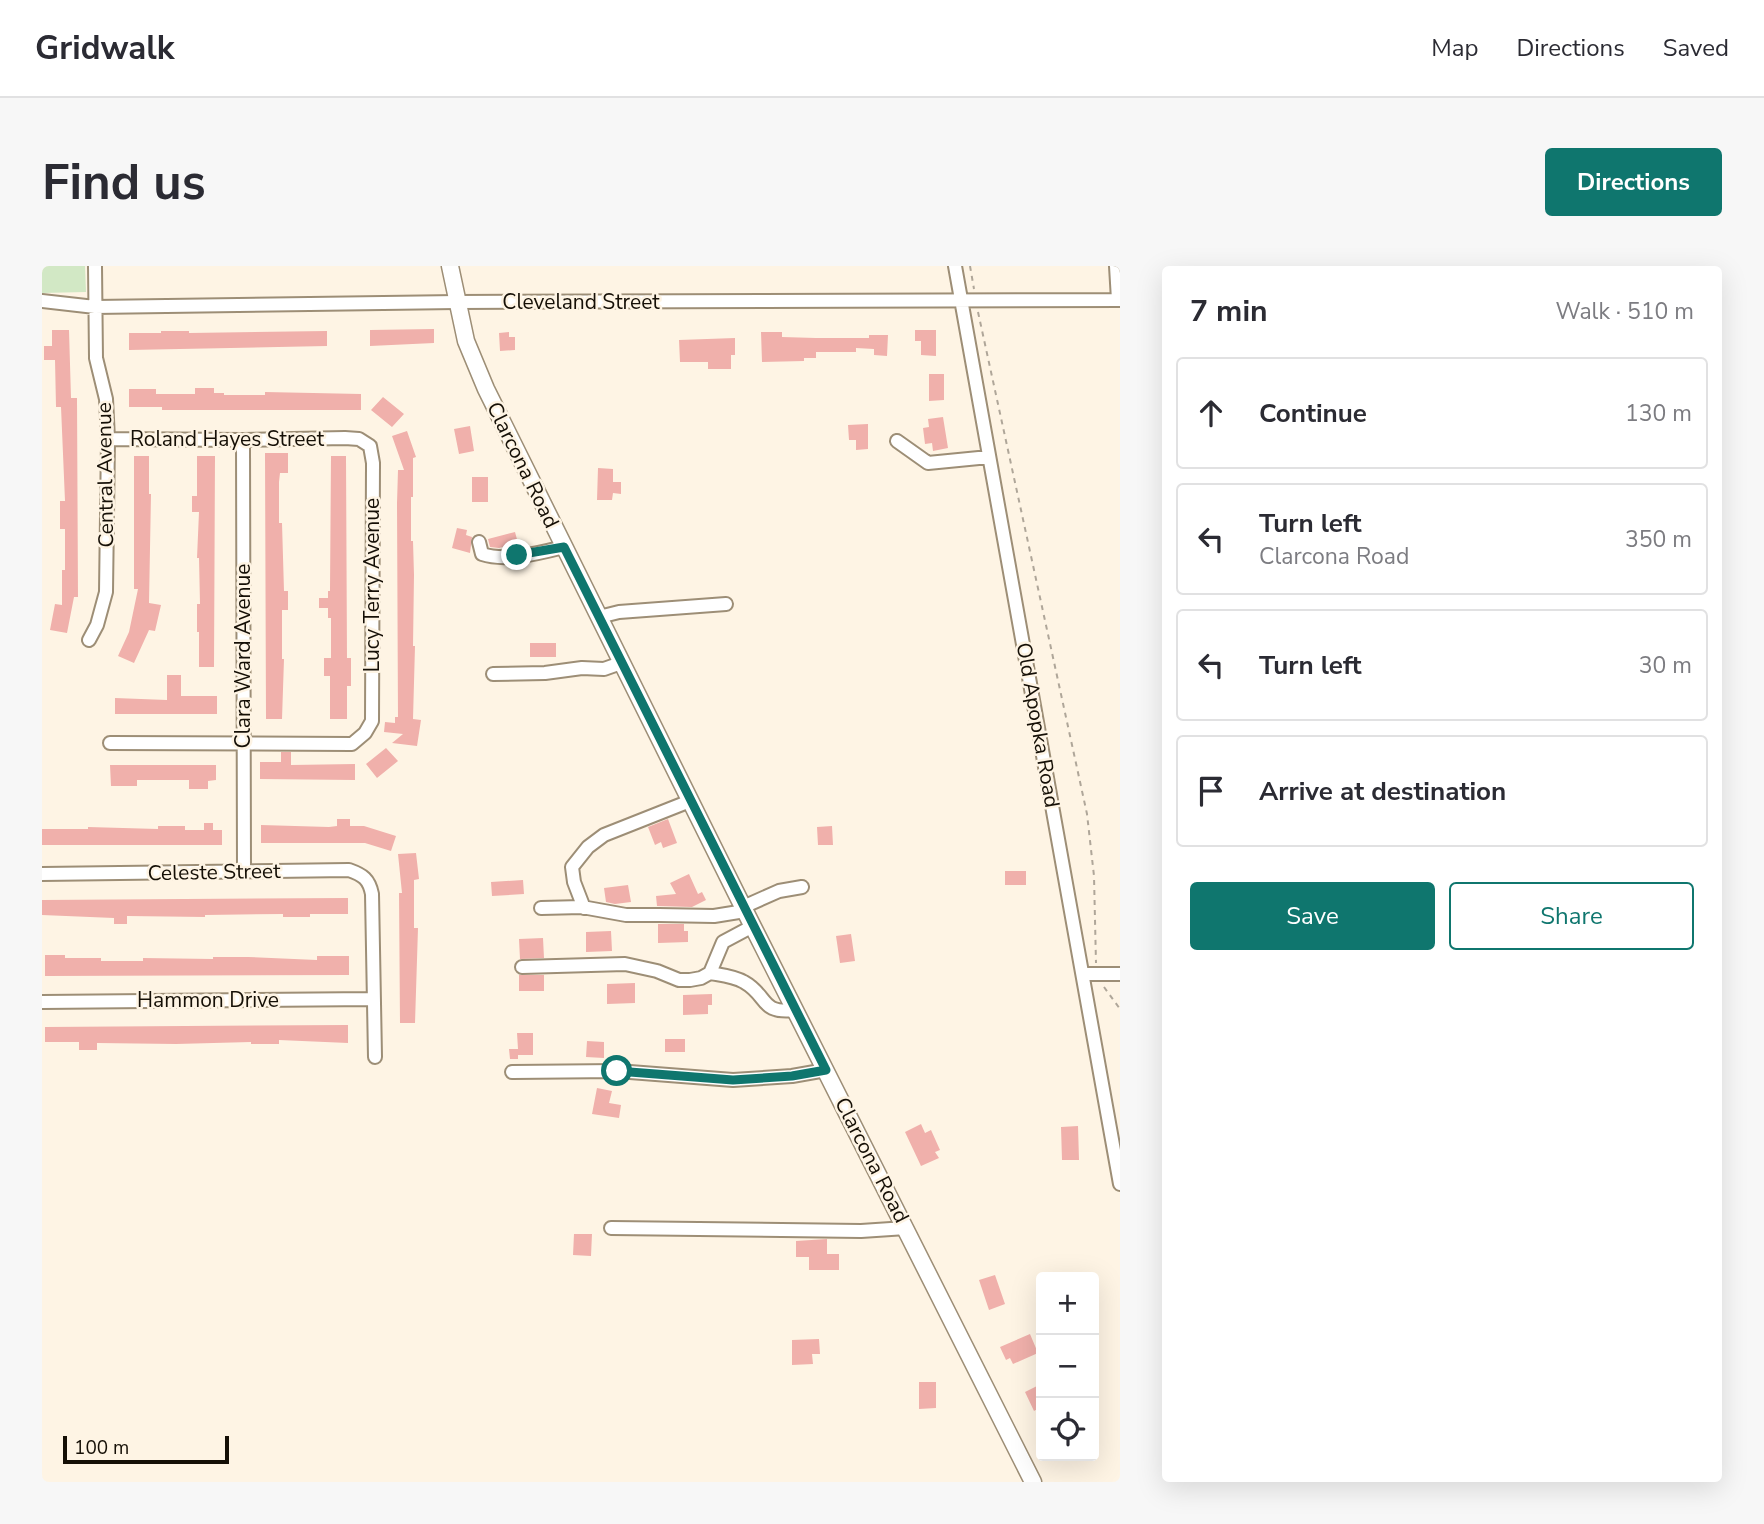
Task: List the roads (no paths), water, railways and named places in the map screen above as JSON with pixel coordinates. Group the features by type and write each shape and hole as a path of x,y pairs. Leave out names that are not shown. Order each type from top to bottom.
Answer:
{"main road":[{"name":"Clarcona Road","path":"450,266 466,341 486,389 1033,1482"}],"street":[{"name":"Central Avenue","path":"89,640 97,625 106,592 108,439 106,399 96,358 95,266"},
{"name":"Old Apopka Road","path":"955,266 989,457 1090,974 1120,1184"},
{"path":"1116,266 1119,300"},
{"name":"Cleveland Street","path":"42,302 95,307 457,302 1119,300"},
{"name":"Roland Hayes Street","path":"108,439 345,438"},
{"name":"Lucy Terry Avenue","path":"243,744 352,744 365,733 372,721 373,463 370,446 359,439 345,438"},
{"name":"Clara Ward Avenue","path":"243,440 244,871"},
{"path":"897,441 928,463 989,457"},
{"path":"479,542 482,554 494,556 564,547"},
{"path":"599,617 619,612 726,604"},
{"path":"494,674 604,669 621,663"},
{"path":"110,743 243,744"},
{"path":"584,908 573,882 572,867 588,847 604,835 690,801"},
{"name":"Celeste Street","path":"42,874 349,870 361,874 370,882 372,894 374,999"},
{"path":"541,908 584,908 626,915 714,916 744,909 779,891 802,887"},
{"path":"522,968 625,964 678,980 701,978 710,973 723,942 753,926"},
{"path":"710,973 746,983 774,1010 795,1010"},
{"path":"1090,974 1120,974"},
{"path":"374,999 375,1057"},
{"name":"Hammon Drive","path":"42,1002 374,999"},
{"path":"512,1072 617,1071 733,1080 792,1076 826,1070"},
{"path":"611,1228 861,1231 906,1228"}]}
